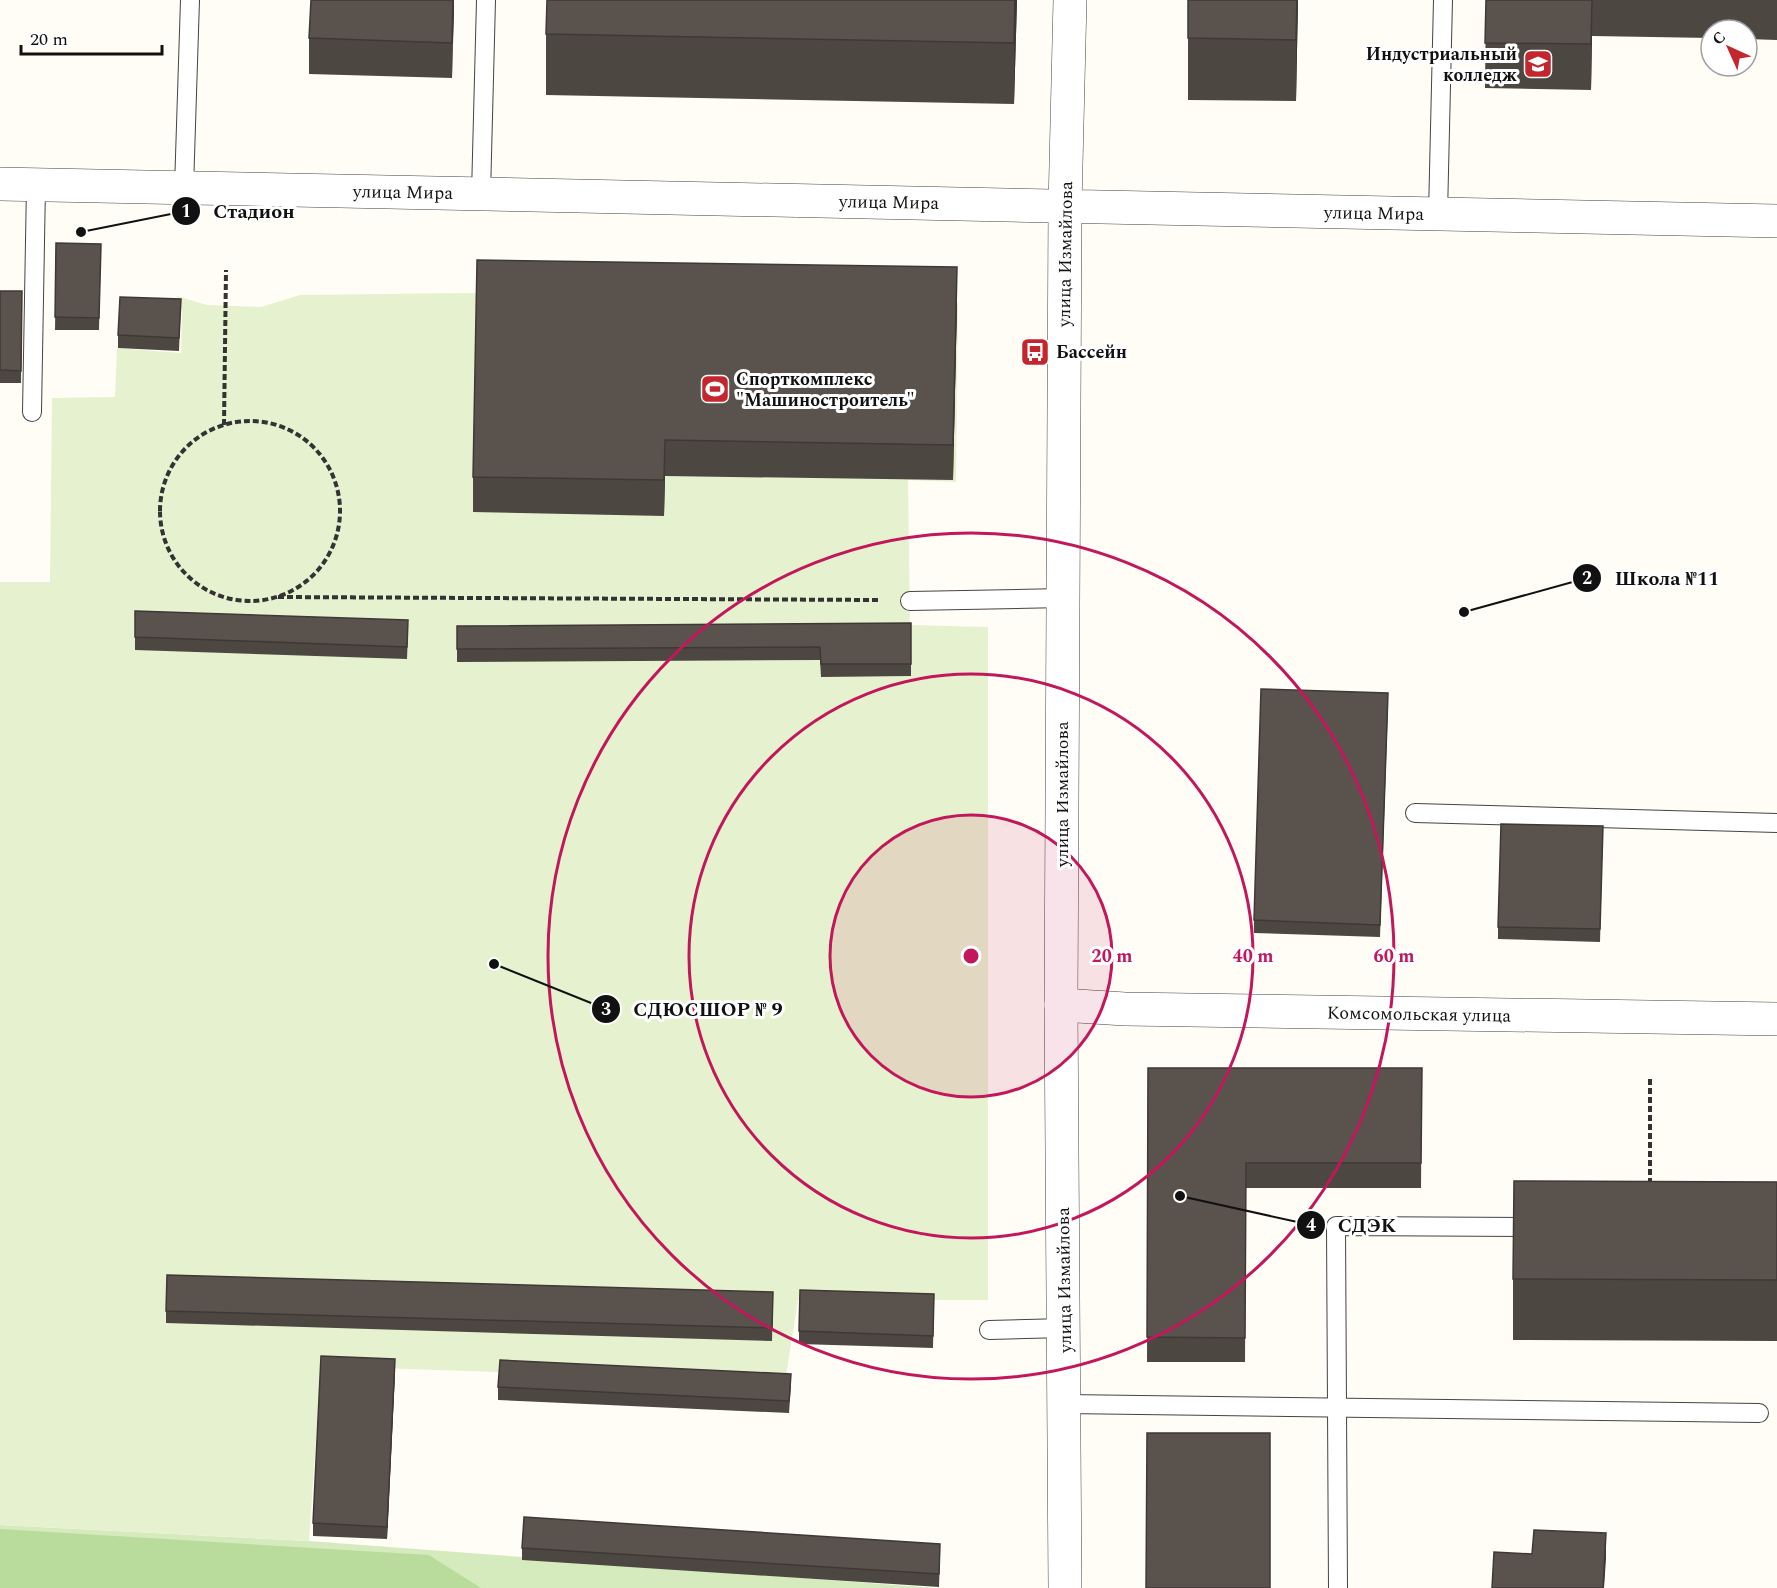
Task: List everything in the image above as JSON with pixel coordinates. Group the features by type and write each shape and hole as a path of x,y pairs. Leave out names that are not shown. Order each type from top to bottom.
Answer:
{"street":[{"name":"улица Измайлова","path":"1065,1588 1061,1005 1065,206 1070,0"},
{"name":"улица Мира","path":"0,184 1777,221"},
{"name":"Комсомольская улица","path":"1061,1005 1125,1009 1777,1019"}],"lane":[{"path":"184,188 190,0"},
{"path":"481,194 486,0"},
{"path":"1438,214 1443,0"},
{"path":"32,412 36,185"},
{"path":"909,601 1063,598"},
{"path":"1415,813 1777,823"},
{"path":"1338,1588 1336,1226 1559,1228"},
{"path":"989,1330 1065,1328"},
{"path":"1065,1404 1759,1413"}],"path":[{"path":"224,425 226,270"},
{"path":"278,597 306,582 327,559 339,530 340,499 332,471 316,448 294,431 267,422 239,421 212,429 188,445 171,467 161,494 160,525 171,554 190,579 216,595 247,602 278,597 909,601"},
{"path":"1650,1077 1650,1193"}],"green space":[{"path":"471,293 958,303 956,482 908,480 910,625 988,627 988,1300 798,1300 785,1382 321,1366 309,1541 0,1525 0,582 50,582 52,398 115,397 117,348 181,353 182,312 177,296 207,305 261,307 300,295"},
{"path":"0,1525 309,1541 936,1588 0,1588"},
{"path":"0,1529 429,1555 481,1588 0,1588"}],"building":[{"path":"311,0 453,0 452,43 309,38"},
{"path":"547,0 1015,0 1014,43 546,34"},
{"path":"1188,0 1297,0 1296,40 1188,38"},
{"path":"1486,0 1592,0 1591,44 1485,43"},
{"path":"56,243 101,244 99,318 55,317"},
{"name":"Спорткомплекс \"Машиностроитель\"","path":"477,260 957,267 953,445 665,440 664,480 473,477"},
{"path":"0,291 22,291 21,371 0,370"},
{"path":"120,297 181,299 179,338 118,335"},
{"path":"135,611 408,620 407,647 135,637"},
{"path":"911,623 911,664 821,664 820,647 457,649 457,626"},
{"path":"1261,689 1388,693 1380,925 1254,920"},
{"path":"1501,824 1603,826 1600,929 1498,927"},
{"path":"1148,1068 1422,1068 1421,1163 1246,1163 1245,1338 1147,1337"},
{"path":"1514,1181 1777,1182 1777,1280 1513,1279"},
{"path":"167,1275 773,1292 772,1328 166,1311"},
{"path":"800,1290 934,1294 933,1336 799,1331"},
{"path":"321,1356 395,1359 387,1527 313,1523"},
{"path":"500,1360 791,1374 789,1401 498,1387"},
{"path":"1147,1433 1270,1433 1270,1588 1146,1588"},
{"path":"524,1517 940,1544 939,1574 522,1548"},
{"path":"1534,1530 1606,1533 1603,1588 1492,1588 1494,1552 1532,1554"}],"place":[{"name":"Индустриальный колледж","path":"1538,64"},
{"name":"Стадион","path":"81,232"},
{"name":"Бассейн","path":"1035,352"},
{"name":"Спорткомплекс \"Машиностроитель\"","path":"715,389"},
{"name":"Школа №11","path":"1464,612"},
{"name":"СДЮСШОР № 9","path":"494,964"},
{"name":"СДЭК","path":"1180,1196"}]}
